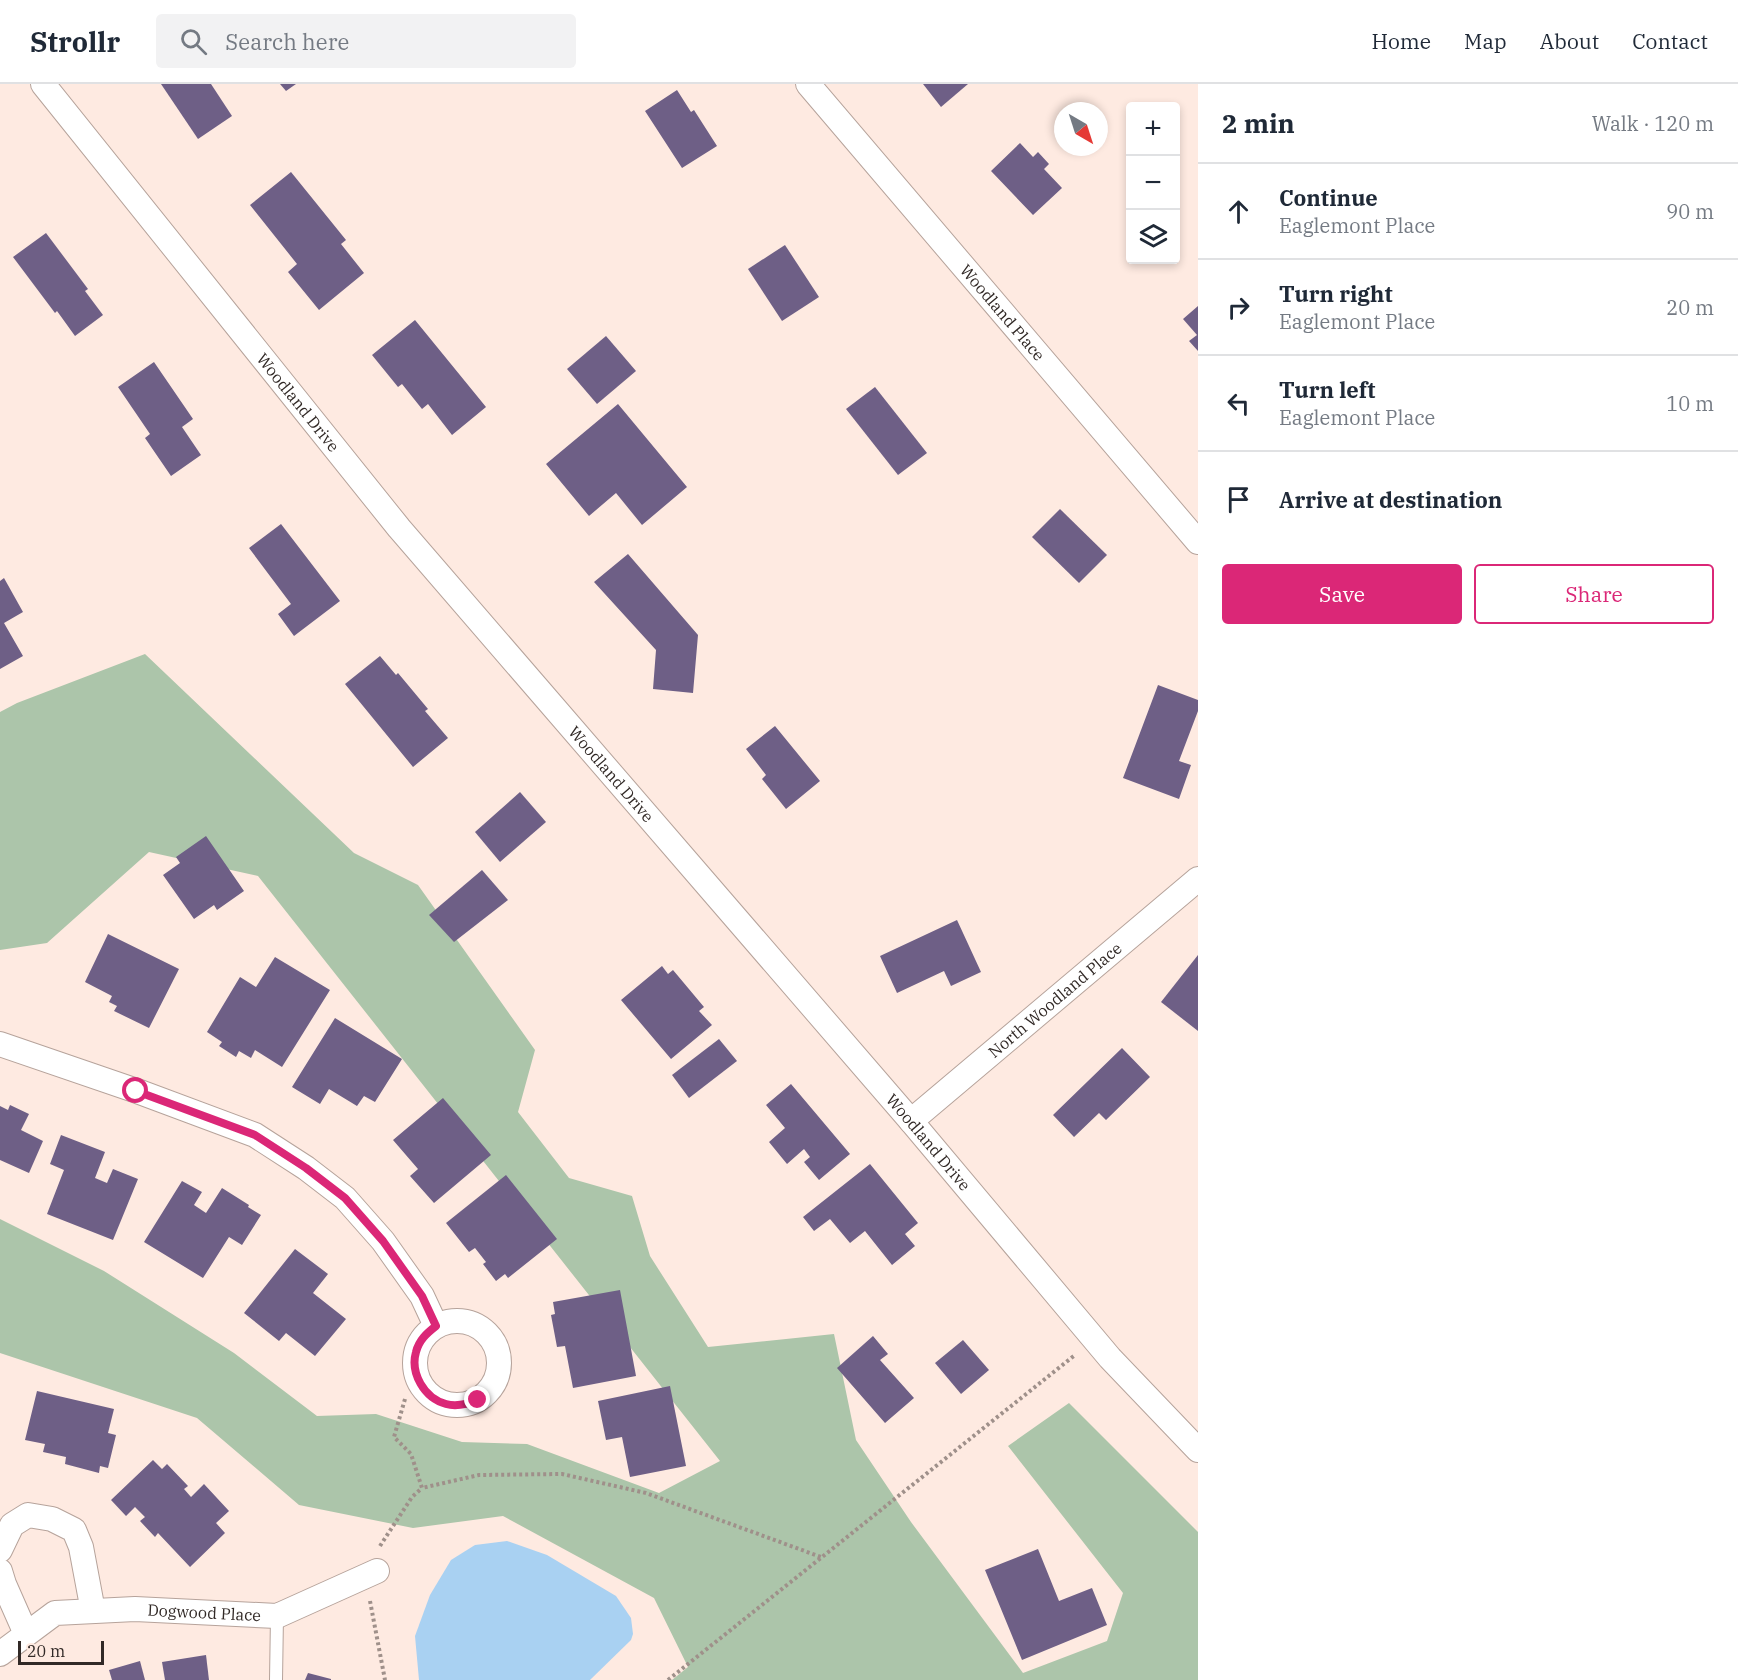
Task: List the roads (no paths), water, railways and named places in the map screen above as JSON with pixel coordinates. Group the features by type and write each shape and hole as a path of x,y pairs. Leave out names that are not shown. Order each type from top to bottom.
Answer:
{"street":[{"name":"Woodland Drive","path":"43,84 399,528 911,1121 1110,1358 1198,1450"},
{"name":"Woodland Place","path":"808,84 1198,542"},
{"name":"North Woodland Place","path":"911,1121 1198,879"},
{"path":"0,1044 255,1135 306,1168 345,1198 383,1241 422,1296 436,1326"},
{"path":"0,1550 12,1525 28,1515 52,1519 74,1530 81,1547 93,1611"},
{"path":"0,1571 26,1634"},
{"name":"Dogwood Place","path":"0,1654 55,1613 135,1609 277,1616 377,1571"}],"lane":[{"path":"276,1680 277,1616"}],"water":[{"path":"507,1541 547,1555 616,1596 631,1618 633,1634 631,1640 590,1680 419,1680 415,1636 430,1595 451,1560 475,1545"}]}
